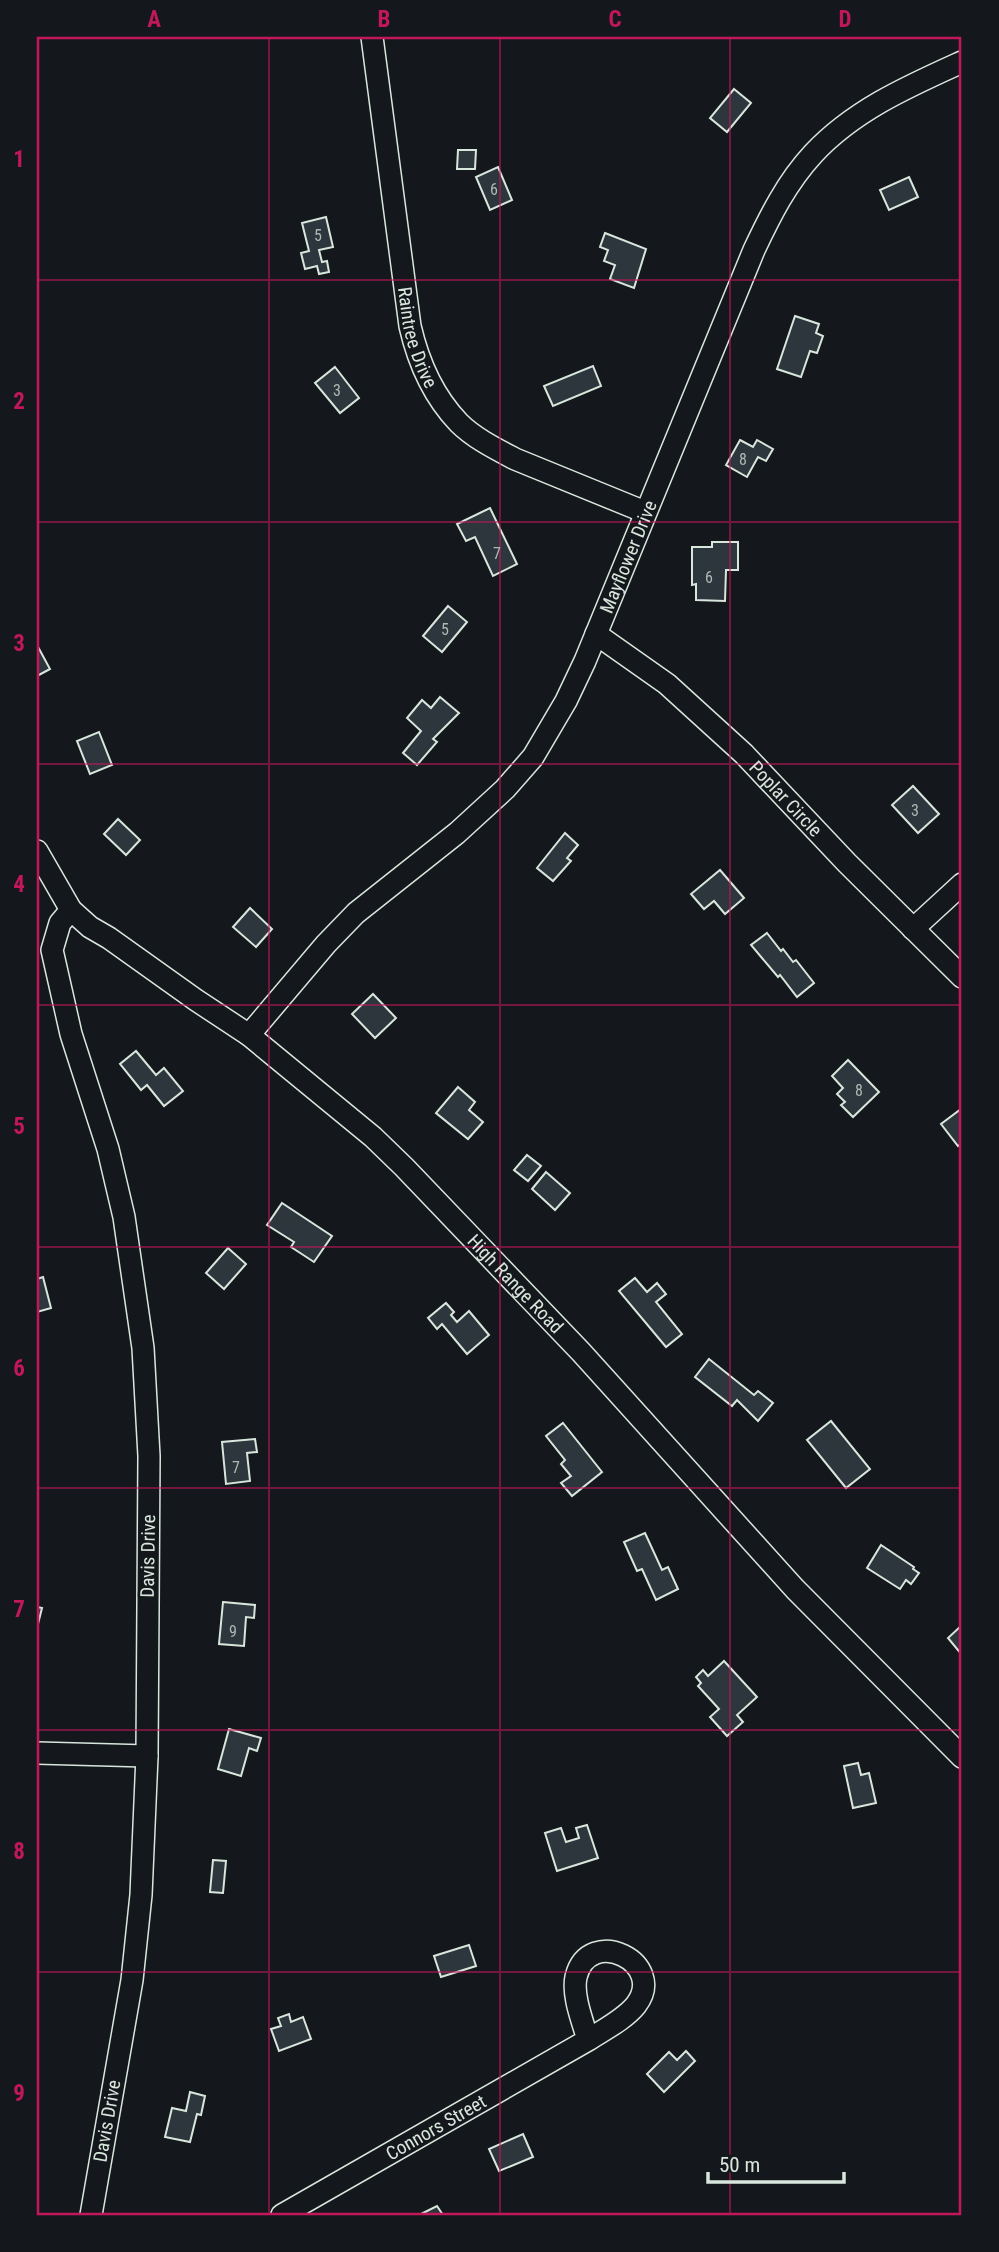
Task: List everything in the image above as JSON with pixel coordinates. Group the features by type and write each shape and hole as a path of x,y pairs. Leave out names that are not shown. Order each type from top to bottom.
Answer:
{"street":[{"name":"Raintree Drive","path":"372,37 410,326 414,347 433,386 460,424 495,449 645,512"},
{"name":"Mayflower Drive","path":"249,1035 326,944 356,913 457,832 505,789 533,757 566,701 754,250 774,209 795,176 813,154 839,130 868,109 915,83 962,62"},
{"name":"Poplar Circle","path":"596,634 667,684 744,754 962,977"},
{"name":"High Range Road","path":"37,851 71,910 90,927 249,1035 373,1137 404,1167 581,1352 795,1590 962,1757"},
{"path":"913,929 962,884"},
{"name":"Davis Drive","path":"71,910 60,923 52,950 71,1034 108,1149 124,1217 143,1348 149,1456 147,1756 141,1895 132,1980 92,2215"},
{"path":"37,1753 147,1756"},
{"name":"Connors Street","path":"282,2215 588,2040"}],"building":[{"path":"734,89 751,103 727,132 710,118"},
{"path":"458,150 476,150 475,169 457,169"},
{"path":"498,167 512,200 490,210 476,177"},
{"path":"909,177 918,197 889,210 880,190"},
{"path":"326,217 333,247 319,250 322,262 327,261 329,272 319,274 317,266 305,269 301,253 309,251 302,223"},
{"path":"605,233 646,249 634,288 610,279 615,265 604,261 608,250 600,247"},
{"path":"795,316 819,324 816,333 823,336 817,353 810,351 801,377 777,369"},
{"path":"593,366 601,386 553,406 544,386"},
{"path":"335,367 359,398 340,413 315,383"},
{"path":"740,440 753,447 757,440 773,449 766,461 758,457 747,477 726,465"},
{"path":"490,508 517,564 493,576 475,537 466,541 457,524"},
{"path":"712,542 738,542 738,570 726,570 725,601 696,600 696,584 692,585 692,547 712,547"},
{"path":"448,606 467,622 442,652 423,636"},
{"path":"37,645 50,669 37,676"},
{"path":"440,697 459,713 433,739 437,742 417,765 403,753 421,731 407,718 422,700 431,708"},
{"path":"99,732 112,765 90,774 77,741"},
{"path":"913,786 939,814 918,833 892,805"},
{"path":"118,819 140,840 126,855 104,834"},
{"path":"565,833 578,845 567,858 571,861 553,881 537,868"},
{"path":"720,870 744,898 725,914 714,901 704,909 691,894"},
{"path":"250,908 272,929 256,947 233,927"},
{"path":"767,933 781,951 783,949 793,962 796,960 814,983 797,997 751,945"},
{"path":"373,994 396,1018 375,1038 352,1014"},
{"path":"136,1051 156,1075 164,1068 183,1091 164,1106 147,1085 141,1090 120,1064"},
{"path":"848,1060 879,1092 853,1117 841,1105 845,1102 837,1094 843,1088 832,1076"},
{"path":"458,1087 475,1102 469,1110 483,1122 468,1139 436,1113"},
{"path":"961,1109 962,1143 958,1146 941,1124"},
{"path":"527,1155 541,1166 528,1181 514,1170"},
{"path":"546,1172 570,1193 555,1210 532,1189"},
{"path":"282,1203 332,1236 314,1262 291,1247 294,1242 267,1225"},
{"path":"228,1248 246,1264 224,1289 206,1273"},
{"path":"43,1277 51,1308 37,1312 37,1279"},
{"path":"635,1278 647,1292 657,1283 666,1294 656,1302 682,1334 666,1347 619,1291"},
{"path":"446,1303 454,1312 451,1315 457,1322 469,1311 489,1335 467,1354 442,1324 437,1329 428,1318"},
{"path":"709,1359 754,1395 758,1391 773,1403 758,1421 737,1400 732,1406 695,1377"},
{"path":"831,1421 870,1469 846,1488 807,1440"},
{"path":"563,1423 602,1472 572,1496 561,1483 571,1476 561,1464 565,1460 546,1436"},
{"path":"255,1439 257,1452 247,1453 250,1481 226,1484 222,1442"},
{"path":"645,1533 662,1570 668,1567 678,1589 656,1600 642,1569 637,1571 624,1542"},
{"path":"881,1545 919,1573 911,1584 906,1580 900,1589 867,1568"},
{"path":"223,1602 255,1605 254,1618 246,1617 244,1646 219,1644"},
{"path":"37,1607 42,1608 37,1628"},
{"path":"962,1625 962,1655 948,1638"},
{"path":"724,1661 757,1697 737,1715 743,1722 727,1736 710,1717 719,1709 698,1686 701,1683 696,1677 703,1670 708,1676"},
{"path":"229,1729 261,1738 257,1751 249,1748 241,1776 218,1769"},
{"path":"858,1763 861,1775 869,1773 876,1803 853,1808 844,1766"},
{"path":"587,1825 598,1858 557,1871 545,1833 561,1828 566,1842 579,1838 576,1828"},
{"path":"213,1860 226,1861 223,1893 210,1892"},
{"path":"469,1945 476,1966 441,1977 434,1956"},
{"path":"289,2014 291,2022 303,2017 311,2039 279,2051 271,2029 281,2026 278,2018"},
{"path":"686,2051 695,2061 664,2092 647,2074 669,2052 677,2060"},
{"path":"190,2092 205,2096 190,2142 165,2137 172,2108 186,2111"},
{"path":"523,2134 533,2157 499,2171 489,2149"},
{"path":"437,2206 443,2215 419,2215"}]}
